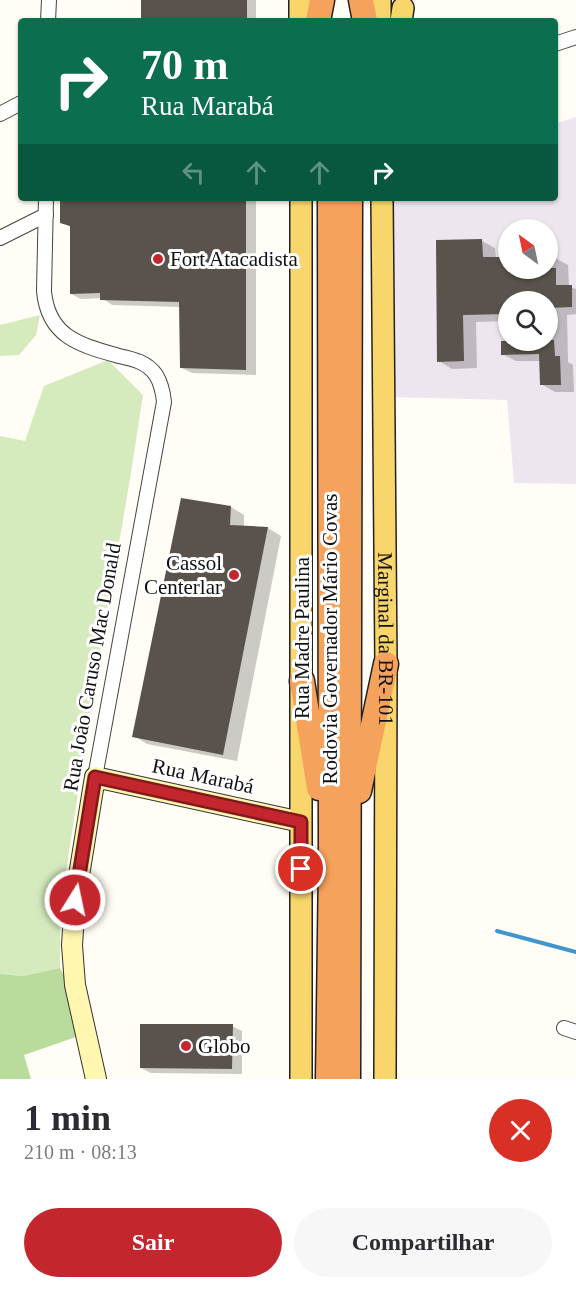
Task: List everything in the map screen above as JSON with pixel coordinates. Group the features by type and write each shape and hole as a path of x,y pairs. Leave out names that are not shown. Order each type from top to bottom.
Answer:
{"highway":[{"path":"319,18 322,0"},
{"path":"330,0 330,18"},
{"path":"351,0 351,18"},
{"path":"361,0 364,18"},
{"name":"Rodovia Governador Mário Covas","path":"328,1079 331,863 330,201"},
{"name":"Rodovia Governador Mário Covas","path":"348,1079 350,201"},
{"path":"349,841 386,664"},
{"path":"302,681 331,863"}],"main road":[{"path":"300,0 300,18"},
{"path":"380,0 380,18"},
{"name":"Rua Madre Paulina","path":"301,1079 302,201"},
{"name":"Marginal da BR-101","path":"382,201 386,664 385,1079"},
{"name":"Rua Marabá","path":"95,777 301,822"},
{"name":"Rua João Caruso Mac Donald","path":"95,777 72,926 72,962 80,1014 96,1079"}],"street":[{"path":"48,18 49,0"},
{"path":"558,43 576,37"},
{"path":"0,114 18,105"},
{"path":"0,238 46,214 46,201"},
{"name":"Rua João Caruso Mac Donald","path":"46,214 45,307 57,328 78,342 136,360 147,366 162,386 164,402 95,777"}],"shaded area":[{"path":"576,117 576,484 514,483 507,400 391,397 388,201 558,201 558,123"}],"green space":[{"path":"40,315 36,335 19,355 0,356 0,325"},
{"path":"108,360 143,395 94,688 60,911 60,968 23,976 0,974 0,436 25,441 44,386"},
{"path":"60,968 65,978 76,1037 24,1055 31,1079 0,1079 0,974 23,976"}],"building":[{"path":"141,0 247,0 247,18 141,18"},
{"name":"Fort Atacadista","path":"60,201 246,201 246,370 180,368 179,302 100,300 100,293 70,294 70,226 60,223"},
{"path":"482,239 483,257 498,257 498,279 556,279 556,285 572,285 572,307 558,308 558,291 498,291 498,314 463,315 464,361 437,362 436,240"},
{"path":"501,351 555,351 555,356 560,356 561,385 540,385 539,354 501,355"},
{"path":"181,498 231,506 230,525 268,527 223,755 132,737"},
{"name":"Globo","path":"140,1024 233,1024 232,1069 140,1068"}],"waterway":[{"path":"497,931 576,952"}],"place":[{"name":"Fort Atacadista","path":"158,259"},
{"name":"Cassol Centerlar","path":"234,575"},
{"name":"Globo","path":"186,1046"}],"route":[{"path":"75,900 95,777 301,822 301,869"}]}
